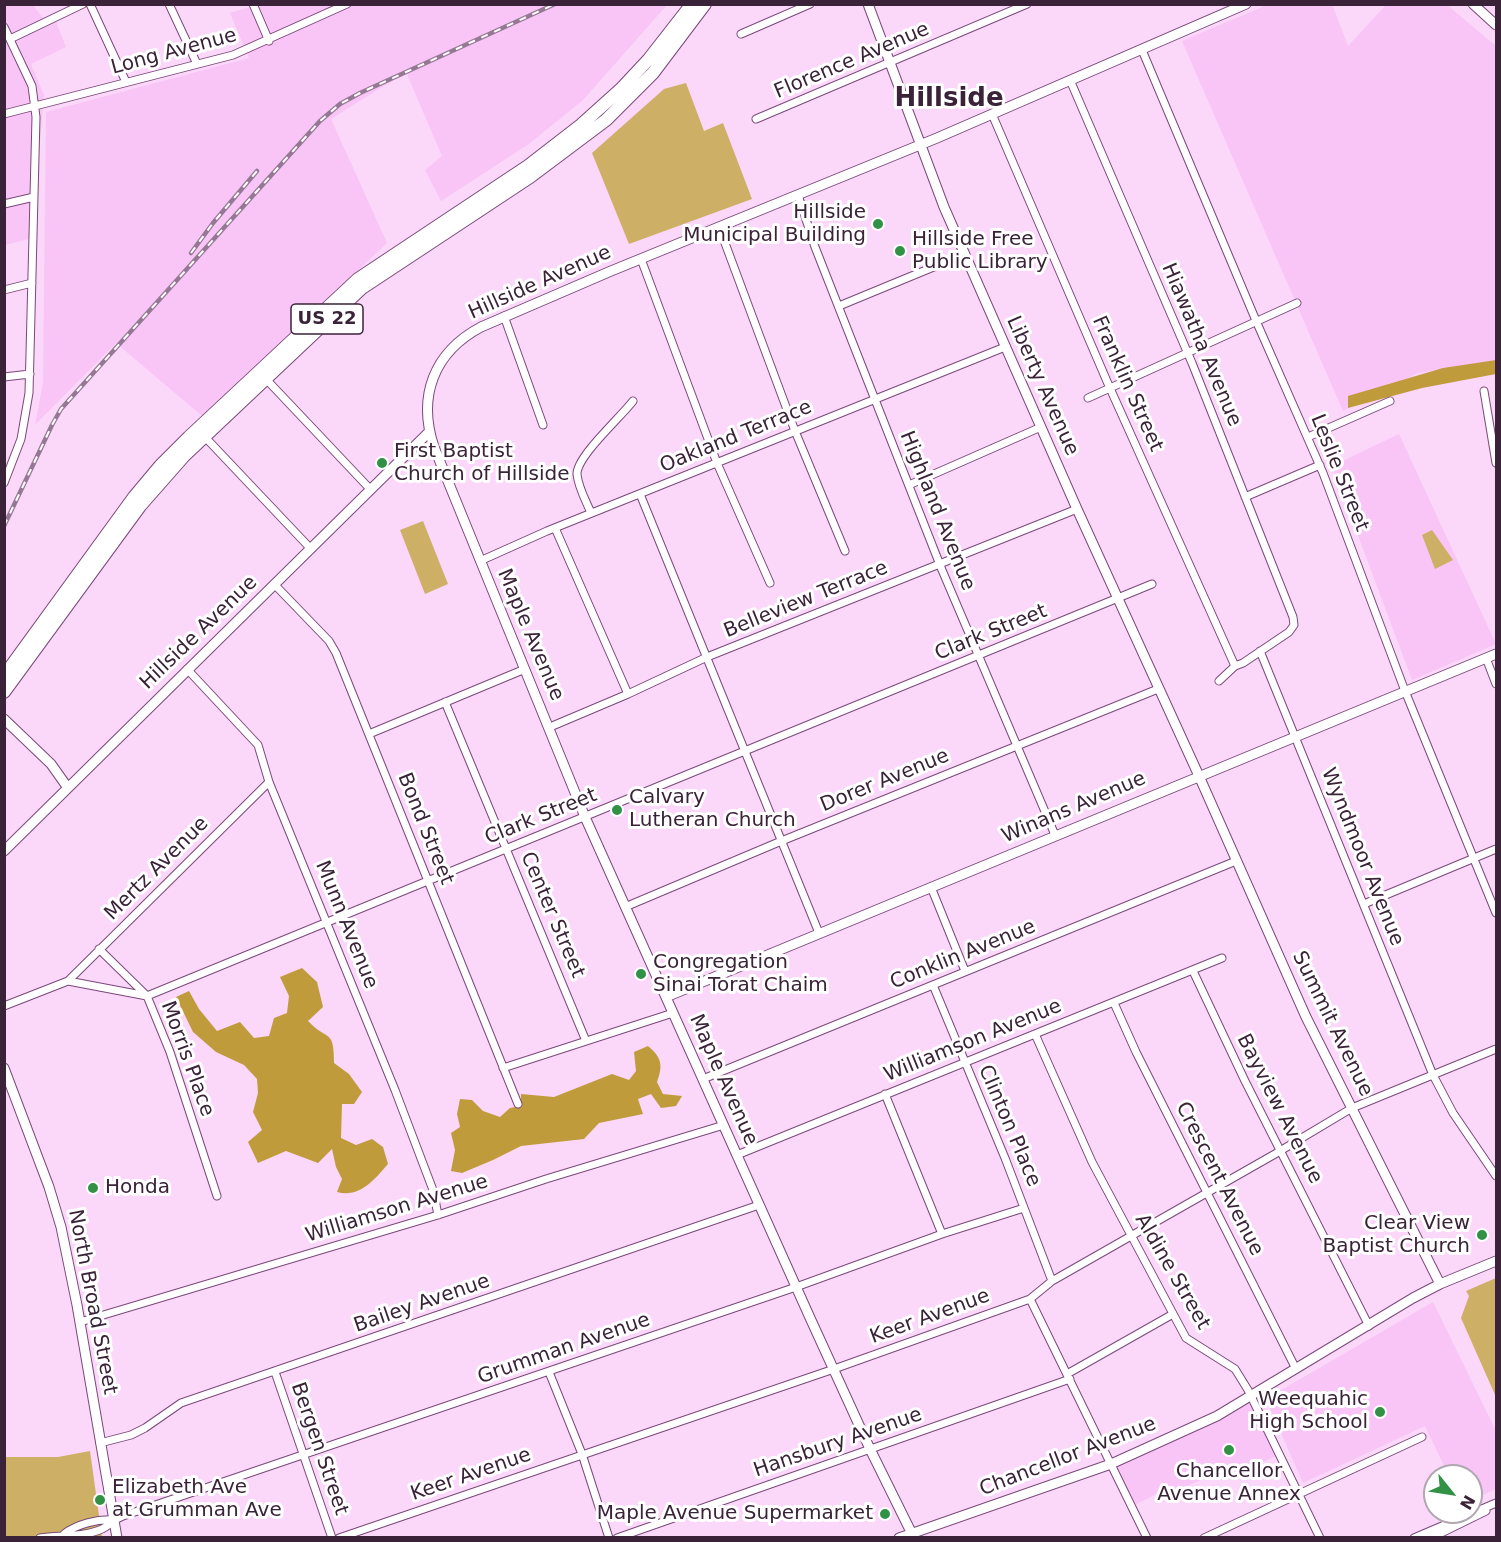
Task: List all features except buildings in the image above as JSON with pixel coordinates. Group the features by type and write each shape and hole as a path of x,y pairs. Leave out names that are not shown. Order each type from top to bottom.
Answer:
{"highway":[{"name":"US 22","path":"4,676 134,497 179,446 358,279 528,166 586,121 649,59 692,4"},
{"name":"US 22","path":"4,692 140,506 168,472 204,436 351,297 372,280 536,173 606,120 653,73 705,4"}],"street":[{"path":"10,39 82,4"},
{"path":"90,4 126,82"},
{"path":"170,4 197,64"},
{"path":"253,4 268,41"},
{"name":"Long Avenue","path":"4,114 233,55 347,4"},
{"path":"741,34 810,4"},
{"name":"Liberty Avenue","path":"867,4 920,145 965,254 1077,509 1199,776"},
{"name":"Florence Avenue","path":"756,119 1027,4"},
{"name":"Hillside Avenue","path":"4,851 429,432 429,393 440,362 462,339 504,316 920,145 1246,4"},
{"path":"1473,4 1497,25"},
{"path":"4,27 30,81 36,106 30,374 26,421 15,459 4,483"},
{"name":"Leslie Street","path":"1142,50 1256,321 1320,465 1405,691 1497,913"},
{"name":"Hiawatha Avenue","path":"1070,81 1187,352 1293,617 1294,625 1289,632 1260,651"},
{"name":"Franklin Street","path":"992,114 1109,386 1235,666"},
{"name":"Highland Avenue","path":"798,195 939,563 1055,835"},
{"path":"4,204 34,197"},
{"path":"719,227 795,431 845,551"},
{"path":"839,306 965,254"},
{"path":"641,259 717,463 770,583"},
{"path":"4,290 32,283"},
{"path":"1088,398 1109,386 1297,303"},
{"path":"504,316 543,424"},
{"name":"Oakland Terrace","path":"480,561 591,513 1005,347"},
{"path":"4,377 30,374"},
{"path":"265,378 371,490"},
{"path":"1484,391 1497,463"},
{"path":"591,513 579,483 577,472 580,462 585,453 621,417 633,401"},
{"path":"1308,437 1390,401"},
{"path":"909,485 1041,427"},
{"name":"Maple Avenue","path":"429,432 585,817 870,1449 913,1535"},
{"path":"204,436 311,549"},
{"path":"1245,497 1320,465"},
{"path":"640,494 819,933"},
{"name":"Belleview Terrace","path":"550,727 707,657 1077,509"},
{"path":"555,528 628,694"},
{"name":"Bond Street","path":"274,584 332,645 518,1104"},
{"name":"Clark Street","path":"147,996 1152,584"},
{"path":"1219,681 1235,666 1260,651"},
{"name":"Wyndmoor Avenue","path":"1260,651 1434,1075 1453,1113 1497,1176"},
{"name":"Winans Avenue","path":"666,997 1497,654"},
{"path":"1486,658 1497,684"},
{"name":"Munn Avenue","path":"188,669 258,746 269,782 395,1090 433,1190 438,1215"},
{"path":"369,734 525,669"},
{"name":"Dorer Avenue","path":"625,907 1158,689"},
{"name":"Center Street","path":"445,702 586,1041"},
{"path":"4,719 51,764 68,788"},
{"name":"Summit Avenue","path":"1199,776 1306,1017 1440,1284"},
{"name":"Mertz Avenue","path":"68,981 269,782"},
{"path":"1364,904 1497,849"},
{"name":"Conklin Avenue","path":"703,1079 1236,861"},
{"path":"931,887 965,971"},
{"name":"Morris Place","path":"99,949 147,996 170,1052 217,1196"},
{"name":"Williamson Avenue","path":"737,1155 1222,958"},
{"name":"Bayview Avenue","path":"1193,971 1245,1082 1282,1150 1369,1326"},
{"path":"4,1006 68,981 147,996"},
{"name":"Clinton Place","path":"933,985 1052,1281"},
{"name":"Crescent Avenue","path":"1114,1003 1136,1052 1296,1370"},
{"path":"503,1068 673,1014"},
{"name":"Aldine Street","path":"1035,1034 1092,1162 1186,1338 1235,1369 1251,1396 1320,1538"},
{"name":"Keer Avenue","path":"339,1538 834,1369 1030,1299 1052,1281 1352,1108 1497,1049"},
{"name":"North Broad Street","path":"4,1068 60,1219 117,1538"},
{"path":"885,1094 922,1180 942,1234"},
{"name":"Williamson Avenue","path":"80,1322 438,1215 546,1179 724,1125"},
{"name":"Bailey Avenue","path":"100,1443 132,1435 181,1404 759,1205"},
{"name":"Grumman Avenue","path":"40,1538 64,1534 70,1529 101,1519 114,1520 796,1287 942,1234 1024,1208"},
{"name":"Chancellor Avenue","path":"899,1538 1111,1464 1217,1416 1413,1298 1440,1284 1497,1261"},
{"path":"1030,1299 1147,1538"},
{"name":"Hansbury Avenue","path":"617,1538 1068,1376 1173,1314"},
{"name":"Bergen Street","path":"275,1372 332,1538"},
{"path":"549,1372 582,1454 609,1538"},
{"path":"1204,1538 1422,1437"},
{"path":"1414,1538 1497,1505"},
{"path":"1431,1538 1497,1505"}],"shaded area":[{"path":"1332,4 1348,46 1386,5 1446,4 1496,46 1496,360 1418,373 1343,411 1182,41 1267,5"},
{"path":"4,5 33,5 43,18 53,14 66,47 31,64 44,95 32,238 5,245"},
{"path":"256,5 667,5 583,100 529,144 441,201 425,170 442,156 406,72 331,119 387,243 202,416 116,343 35,425 43,383 46,112 249,58 230,13"},
{"path":"686,83 704,131 723,123 752,199 629,244 592,153 664,89"},
{"path":"1496,360 1496,374 1422,388 1348,408 1348,396 1443,368"},
{"path":"1399,434 1496,644 1412,680 1332,466"},
{"path":"423,521 448,584 425,594 400,530"},
{"path":"1432,530 1453,560 1435,569 1422,535"},
{"path":"302,968 317,982 323,1007 308,1021 329,1037 333,1045 334,1063 349,1074 362,1092 354,1104 342,1104 341,1138 356,1145 372,1139 383,1147 388,1164 366,1186 353,1192 337,1192 342,1179 336,1167 332,1149 318,1163 286,1151 258,1163 248,1142 262,1130 253,1112 258,1093 257,1079 244,1065 216,1052 193,1032 176,997 189,991 199,1009 217,1031 240,1022 254,1038 269,1036 274,1018 287,1013 289,996 280,977"},
{"path":"648,1046 659,1058 660,1071 657,1082 663,1094 682,1096 676,1106 661,1108 651,1094 638,1099 643,1114 599,1123 584,1139 521,1146 462,1173 451,1171 455,1150 451,1133 460,1127 457,1114 460,1099 472,1100 483,1111 500,1117 510,1108 521,1106 521,1094 554,1097 612,1074 629,1080 636,1071 634,1052"},
{"path":"1496,1278 1496,1397 1461,1318 1469,1296 1466,1291"},
{"name":"Weequahic High School","path":"1433,1302 1496,1431 1496,1489 1483,1495 1483,1464 1443,1464 1425,1426 1303,1483 1266,1399"},
{"path":"1251,1396 1279,1455 1242,1471 1238,1464 1168,1494 1165,1490 1128,1508 1107,1468"},
{"path":"90,1451 102,1537 5,1537 4,1457 58,1457"}],"railway":[{"path":"4,526 61,409 320,121 340,104 360,93 555,4"},
{"path":"191,253 257,171"}],"place":[{"name":"Hillside Municipal Building","path":"878,224"},
{"name":"Hillside Free Public Library","path":"900,251"},
{"name":"First Baptist Church of Hillside","path":"382,463"},
{"name":"Calvary Lutheran Church","path":"617,810"},
{"name":"Congregation Sinai Torat Chaim","path":"641,974"},
{"name":"Honda","path":"93,1188"},
{"name":"Clear View Baptist Church","path":"1482,1235"},
{"name":"Weequahic High School","path":"1380,1412"},
{"name":"Chancellor Avenue Annex","path":"1229,1450"},
{"name":"Elizabeth Ave at Grumman Ave","path":"100,1500"},
{"name":"Maple Avenue Supermarket","path":"885,1514"}],"district":[{"name":"Hillside","path":"949,99"}]}
